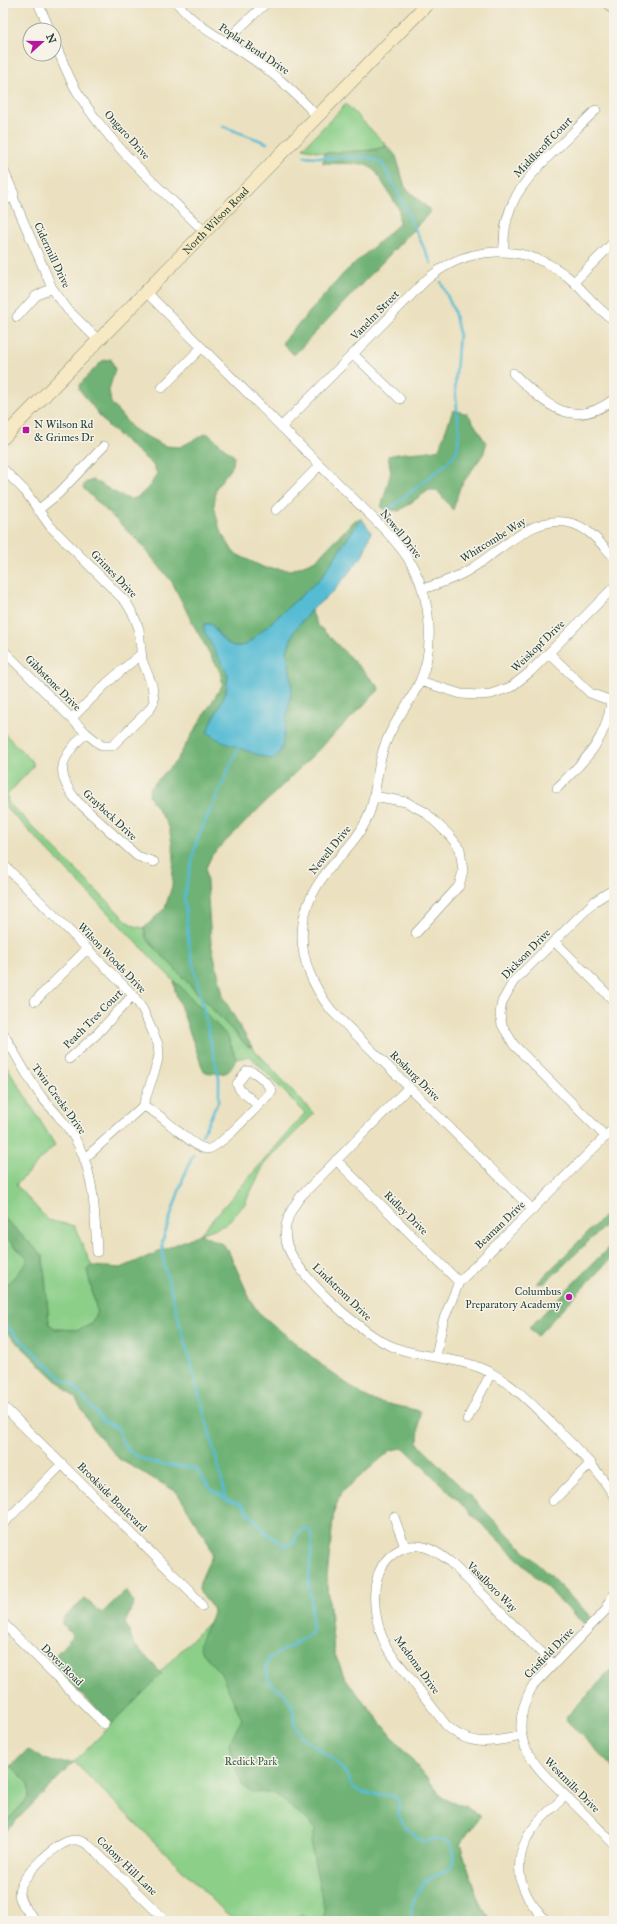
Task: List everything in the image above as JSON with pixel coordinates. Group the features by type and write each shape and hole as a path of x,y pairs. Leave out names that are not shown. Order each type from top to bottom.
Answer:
{"main road":[{"name":"North Wilson Road","path":"3,438 428,3"},
{"path":"609,3 614,8"}],"street":[{"path":"38,3 46,22"},
{"name":"Poplar Bend Drive","path":"177,3 206,31 269,70 291,89 318,116"},
{"path":"225,42 266,3"},
{"name":"Ongaro Drive","path":"62,58 78,93 91,112 119,146 204,231"},
{"name":"Middlecoff Court","path":"504,251 506,221 511,204 520,188 530,175 596,110"},
{"name":"Cidermill Drive","path":"3,168 14,194 13,196 52,288 68,310 98,340"},
{"path":"3,201 13,196"},
{"path":"574,282 614,242"},
{"path":"504,251 530,256 555,268 574,282 604,313 614,320"},
{"name":"Vanelm Street","path":"281,427 433,274 468,257 504,251"},
{"path":"17,317 36,296 52,288"},
{"name":"Newell Drive","path":"145,291 319,466 381,525 413,567 422,589 428,612 429,635 427,658 420,681 385,742 374,796 366,823 353,843 318,883 309,899 304,912 302,946"},
{"path":"162,388 201,348"},
{"path":"353,354 400,399"},
{"path":"513,373 541,400 564,412 574,414 592,412 614,399"},
{"path":"38,510 58,494 104,446"},
{"path":"276,510 319,466"},
{"name":"Grimes Drive","path":"5,475 25,491 50,526 126,602 134,616 139,630 144,670 154,693 154,701 150,709 112,746 102,746 86,733"},
{"name":"Whitcombe Way","path":"422,589 444,583 472,569 524,532 548,522 574,524 586,530 614,557"},
{"name":"Weiskopf Drive","path":"420,681 461,694 491,694 511,687 522,679 549,653 614,587"},
{"name":"Gibbstone Drive","path":"3,650 86,733"},
{"path":"549,653 590,693 612,702 607,723 599,742 557,788"},
{"path":"72,718 107,683 141,654"},
{"name":"Graybeck Drive","path":"86,733 70,748 65,757 63,773 69,792 137,856 154,862"},
{"path":"374,796 406,802 425,812 450,836 460,849 463,871 459,886 416,933"},
{"name":"Wilson Woods Drive","path":"3,864 133,995 152,1029 159,1050 156,1067 143,1106"},
{"name":"Dickson Drive","path":"606,1136 514,1044 502,1025 500,1014 502,1002 513,982 595,901 614,890"},
{"path":"554,941 614,1001"},
{"name":"Rosburg Drive","path":"302,946 305,963 311,980 331,1010 533,1210"},
{"path":"35,1001 87,949"},
{"name":"Peach Tree Court","path":"69,1059 96,1035 133,995"},
{"name":"Twin Creeks Drive","path":"3,1033 24,1070 44,1100 59,1117 79,1146 84,1158 91,1185 95,1211 97,1252"},
{"name":"Lindstrom Drive","path":"409,1087 301,1196 290,1210 286,1226 285,1239 289,1252 304,1274 356,1325 387,1344 406,1351 478,1366 508,1383 525,1397 591,1463 614,1496"},
{"path":"84,1158 143,1106 153,1111 187,1138 207,1149 218,1145 258,1105"},
{"name":"Beaman Drive","path":"436,1357 443,1321 459,1282 614,1128"},
{"name":"Ridley Drive","path":"336,1160 459,1282"},
{"path":"467,1420 491,1373"},
{"name":"Brookside Boulevard","path":"3,1406 192,1592 202,1606"},
{"path":"553,1501 591,1463"},
{"path":"3,1524 62,1464"},
{"path":"394,1517 405,1547"},
{"name":"Vasalboro Way","path":"405,1547 416,1546 435,1550 449,1561 553,1664"},
{"name":"Medoma Drive","path":"405,1547 393,1553 382,1564 376,1578 374,1593 378,1621 390,1652 446,1724 455,1733 477,1742 494,1742 522,1736"},
{"name":"Crisfield Drive","path":"522,1736 521,1719 524,1702 532,1687 605,1611 614,1594"},
{"name":"Dover Road","path":"3,1623 104,1724"},
{"name":"Westmills Drive","path":"522,1736 529,1757 542,1774 614,1844"},
{"path":"547,1921 531,1904 524,1893 520,1863 526,1840 538,1824 565,1796"},
{"name":"Colony Hill Lane","path":"37,1921 24,1908 20,1893 21,1884 26,1876 56,1846 76,1840 83,1842 94,1850 166,1921"}],"green space":[{"path":"346,104 387,146 373,150 324,153 303,148"},
{"path":"387,146 396,156 405,187 431,211 294,355 282,343 344,273 399,224 399,209 376,172 366,164 323,163 324,153 373,150"},
{"path":"111,359 115,369 109,390 111,403 134,430 165,446 180,447 207,433 234,456 233,465 216,488 214,506 220,530 234,553 265,568 291,570 316,560 355,520 362,519 321,578 246,645 234,646 229,644 211,624 204,624 228,675 226,692 207,732 292,685 287,651 294,631 311,610 317,624 378,686 379,690 212,855 206,868 211,943 224,999 252,1047 247,1046 146,938 144,928 165,908 172,886 174,855 169,827 149,796 150,788 176,761 223,684 220,672 193,624 172,582 140,543 83,488 85,483 93,480 121,496 133,499 138,497 146,490 157,473 153,465 107,425 79,389 80,384 102,361"},
{"path":"453,410 468,414 486,443 484,453 460,487 453,510 437,490 429,490 399,511 381,508 391,472 388,456 426,452 439,449"},
{"path":"3,732 33,762 33,767 7,795 8,802 129,923 137,927 144,928 146,938 247,1046 252,1047 314,1114 265,1163 244,1205 225,1225 200,1234 305,1113 250,1056 236,1059 228,1037 3,804"},
{"path":"174,982 179,985 228,1037 236,1059 227,1072 220,1074 204,1072 175,991"},
{"path":"3,1060 55,1145 16,1185 48,1220 74,1226 92,1266 87,1270 97,1311 92,1324 79,1330 54,1329 49,1323 43,1256 3,1217"},
{"path":"614,1206 614,1217 545,1283 536,1284"},
{"path":"3,1217 43,1256 49,1323 54,1329 79,1330 92,1324 97,1311 87,1270 92,1266 121,1268 200,1234 222,1244 228,1250 251,1301 258,1312 329,1371 370,1400 420,1411 418,1442 420,1446 591,1617 584,1624 404,1448 391,1450 341,1493 334,1511 327,1578 334,1652 345,1679 443,1798 466,1807 480,1816 460,1844 478,1900 490,1921 316,1921 322,1918 325,1913 311,1846 315,1830 311,1823 274,1793 252,1792 242,1785 231,1756 229,1743 242,1719 221,1674 201,1651 199,1644 213,1613 211,1606 200,1592 199,1588 202,1577 212,1555 209,1544 177,1492 119,1459 93,1429 76,1399 3,1329 3,1289 27,1263 27,1258 3,1235"},
{"path":"3,1235 27,1258 27,1263 3,1289"},
{"path":"614,1242 614,1255 537,1336 529,1328"},
{"name":"Redick Park","path":"327,1578 334,1652 345,1679 443,1798 466,1807 480,1816 460,1844 478,1900 490,1921 234,1921 74,1762 162,1674 160,1672 210,1621 211,1623"},
{"path":"126,1590 134,1603 125,1623 134,1644 162,1674 112,1724 49,1662 73,1636 62,1624 62,1619 85,1599 102,1613"},
{"path":"614,1667 614,1768 566,1720 567,1716"},
{"path":"28,1749 39,1757 50,1761 74,1762 3,1834 3,1825 29,1797 29,1784 11,1766"},
{"path":"11,1766 29,1784 30,1789 29,1795 22,1806 3,1825 3,1774"},
{"path":"301,1914 310,1921 287,1921"}],"water":[{"path":"362,519 371,532 363,555 333,592 311,610 294,631 287,651 292,685 282,747 277,757 270,759 222,742 207,732 226,692 228,675 204,631 204,624 211,624 225,642 229,644 234,646 246,645 321,578"}],"waterway":[{"path":"222,126 267,143"},
{"path":"304,156 331,158 367,157 382,163 431,263"},
{"path":"377,519 447,463 457,451 459,431 455,386 459,333 454,311 441,282"},
{"path":"202,1135 219,1100 219,1078 189,946 184,896 197,840 239,746"},
{"path":"193,1155 184,1176 162,1242 164,1265 226,1498"},
{"path":"3,1323 61,1378 71,1383 104,1422 118,1428 125,1446 131,1452 148,1461 195,1468 210,1488 226,1499 241,1504 265,1532 285,1546 295,1542 297,1534 305,1528 311,1532 312,1545 309,1581 312,1613 311,1634 268,1659 266,1669 270,1684 284,1693 293,1708 294,1723 302,1738 333,1759 347,1775 353,1788 364,1793 394,1796 399,1801 398,1813 405,1827 417,1838 426,1842 434,1839 449,1842 451,1844 454,1852 453,1864 450,1868 430,1878 422,1885 414,1900 411,1921"}],"place":[{"name":"N Wilson Rd & Grimes Dr","path":"26,430"},
{"name":"Columbus Preparatory Academy","path":"569,1297"}]}
